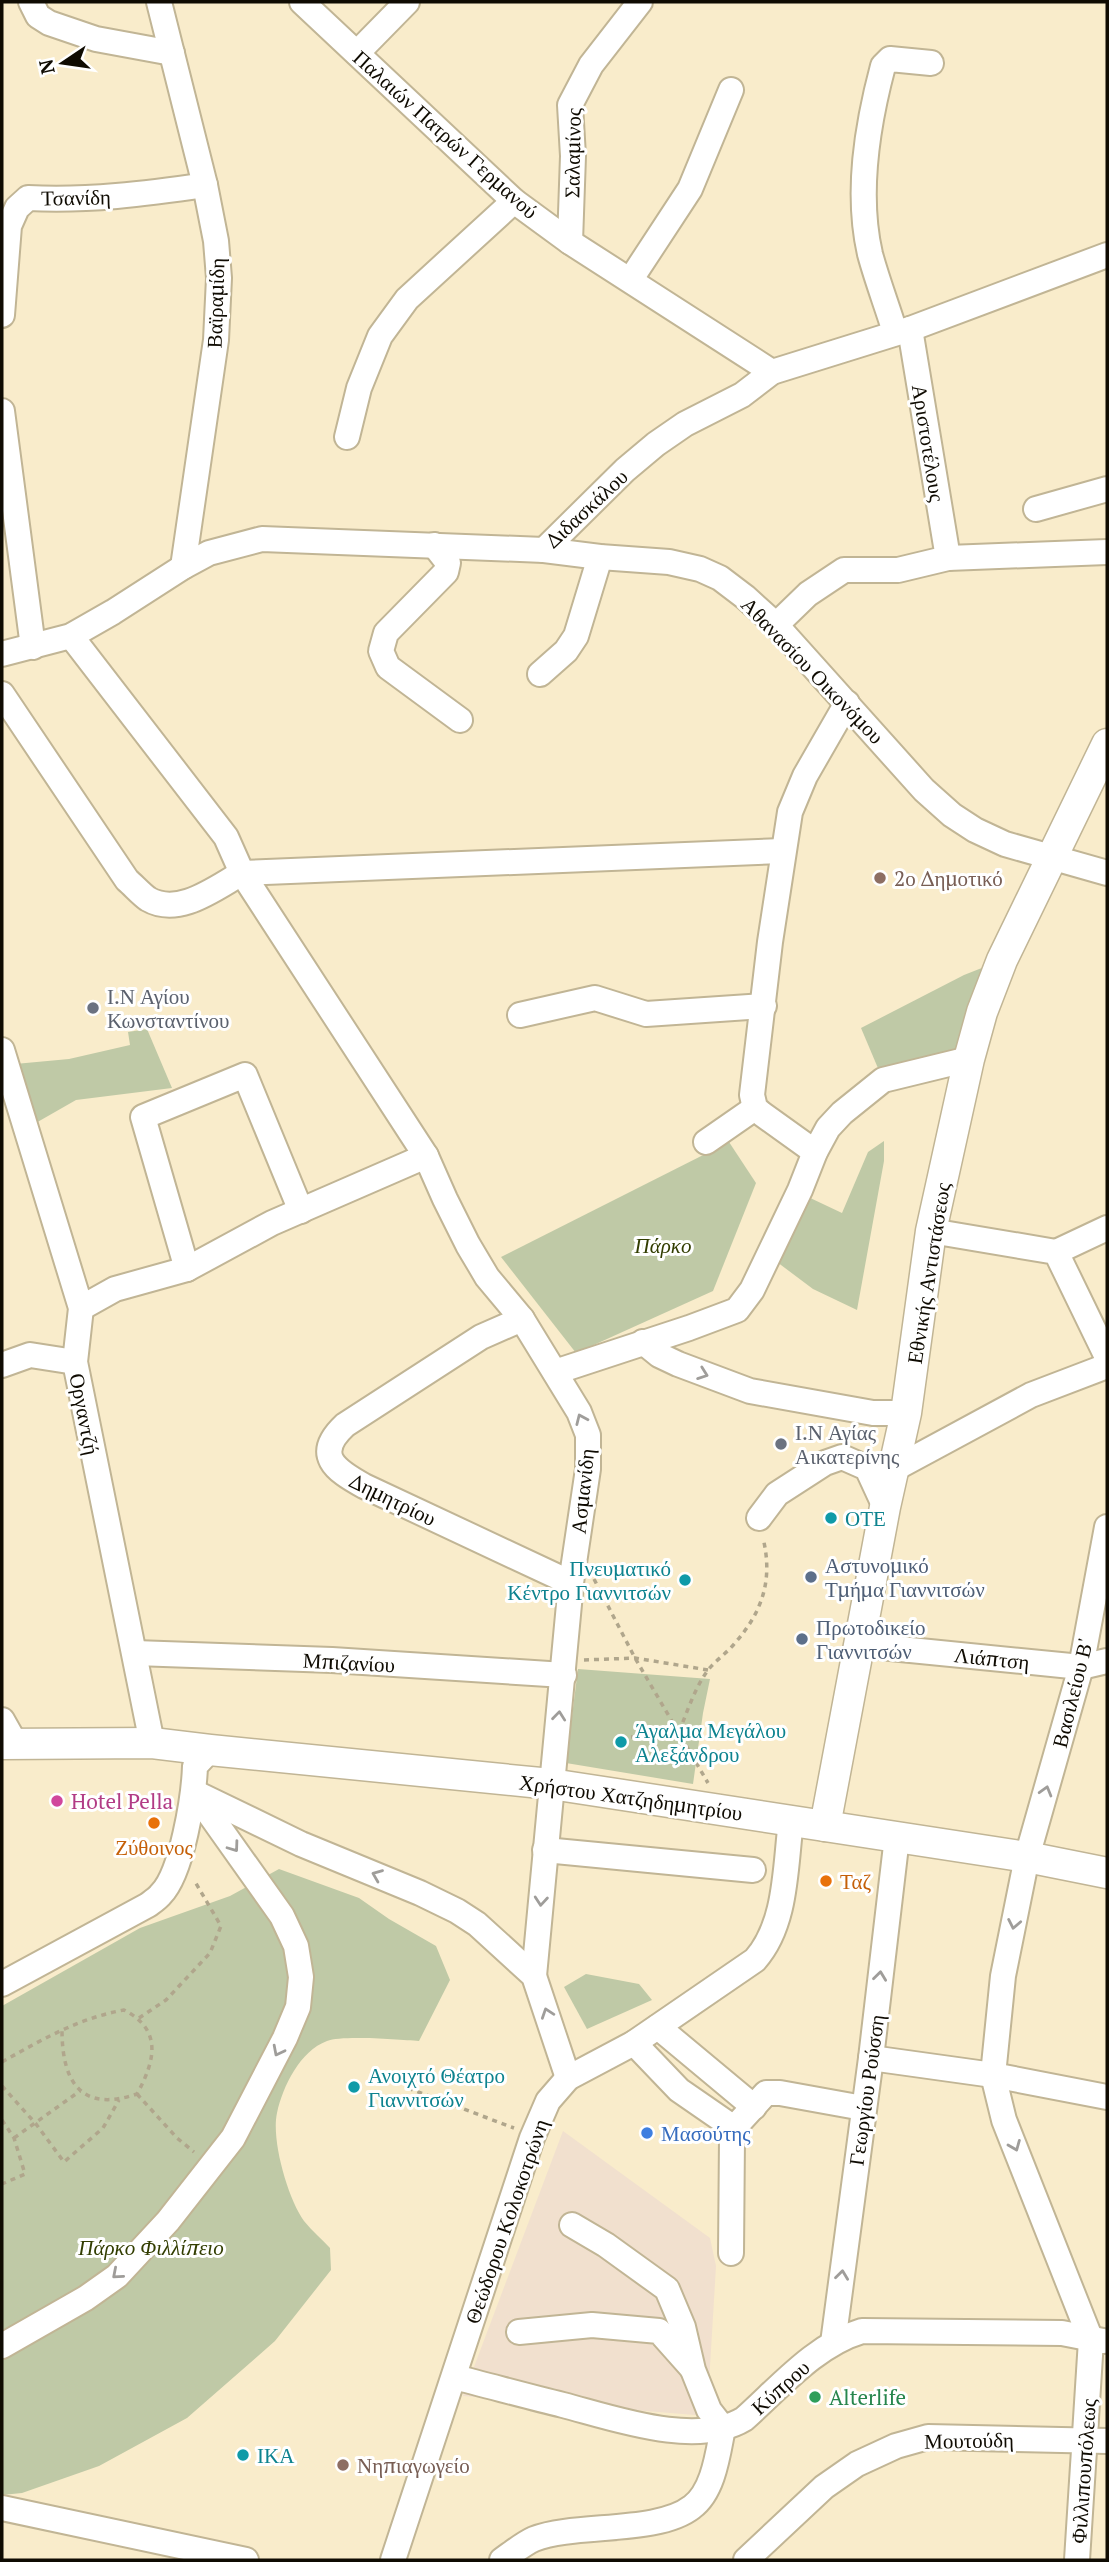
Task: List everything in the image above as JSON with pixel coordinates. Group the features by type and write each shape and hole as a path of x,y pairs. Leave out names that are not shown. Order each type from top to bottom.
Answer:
{"main road":[{"name":"Εθνικής Αντιστάσεως","path":"825,1826 885,1507 906,1413 931,1231 969,1059 982,1012 1002,960 1107,744"},
{"name":"Χρήστου Χατζηδημητρίου","path":"6,1736 152,1743 551,1784 1027,1857 1107,1873"}],"street":[{"path":"31,2 38,16 49,23 96,39 172,53"},
{"name":"Βαϊραμίδη","path":"159,2 205,186 216,242 219,278 216,340 183,566"},
{"name":"Παλαιών Πατρών Γερμανού","path":"302,2 514,201 570,242 772,372"},
{"path":"358,53 407,2"},
{"name":"Σαλαμίνος","path":"570,242 573,156 570,105 591,65 640,2"},
{"name":"Αριστοτέλους","path":"931,63 890,59 883,66 867,144 864,181 870,253 902,330 947,558"},
{"path":"631,279 690,189 731,90"},
{"name":"Τσανίδη","path":"2,315 9,226 18,208 29,198 108,198 205,186"},
{"path":"2,192 29,198"},
{"path":"347,437 359,388 380,336 407,299 514,201"},
{"name":"Διδασκάλου","path":"2,654 71,636 183,566 209,553 262,539 544,550 625,470 656,444 685,424 741,395 772,372 902,330 1107,255"},
{"path":"2,411 33,647"},
{"path":"1036,509 1107,489"},
{"path":"434,545 448,563 446,572 386,633 381,651 388,667 460,720"},
{"name":"Αθανασίου Οικονόμου","path":"544,550 669,562 700,569 720,579 776,625 924,790 952,815 975,830 1005,844 1107,873"},
{"path":"776,625 808,594 844,570 898,570 947,558 1107,552"},
{"path":"540,674 566,651 576,636 600,557"},
{"name":"Ασμανίδη","path":"71,636 226,837 242,873 426,1156 444,1199 480,1266 522,1319 579,1412 588,1435 590,1449 583,1581 564,1668 534,1976"},
{"path":"2,694 127,880 149,899 170,905 197,898 242,873 783,851"},
{"path":"815,1152 755,1108 752,1095 770,942 790,812 805,776 847,703"},
{"path":"520,1015 594,998 646,1014 764,1006"},
{"path":"555,1372 737,1310 752,1290 800,1190 815,1152 828,1129 842,1113 883,1080 969,1059"},
{"name":"Οργαντζή","path":"4,1064 81,1308 75,1362 152,1743"},
{"path":"187,1269 142,1117 245,1075 301,1211"},
{"path":"706,1142 755,1108"},
{"path":"81,1308 115,1289 187,1269 272,1223 426,1156"},
{"path":"931,1231 1056,1252 1107,1228"},
{"path":"1056,1252 1107,1357"},
{"name":"Δημητρίου","path":"522,1319 481,1337 345,1425 330,1442 329,1455 333,1465 342,1474 364,1486 583,1581"},
{"path":"643,1342 659,1355 678,1364 750,1391 873,1413 906,1413"},
{"path":"2,1366 30,1355 75,1362"},
{"path":"894,1469 1031,1395 1107,1366"},
{"path":"759,1518 777,1494 813,1469 842,1457 867,1468 885,1507"},
{"name":"Βασιλείου Β'","path":"1099,2341 1004,2120 993,2075 1003,1976 1027,1857 1081,1667 1107,1527"},
{"name":"Λιάπτση","path":"860,1645 1081,1667 1107,1661"},
{"name":"Μπιζανίου","path":"135,1653 564,1668"},
{"path":"2,1984 148,1905 161,1894 170,1881 179,1855 194,1792 195,1766 210,1751"},
{"path":"194,1792 301,1844 420,1892 477,1924 534,1976 568,2078"},
{"path":"2,2346 86,2298 117,2276 168,2221 233,2138 285,2038 298,2007 302,1977 296,1946 282,1916 194,1792"},
{"name":"Θεώδορου Κολοκοτρώνη","path":"393,2560 531,2138 548,2101 568,2078 634,2043 755,1960 768,1946 777,1922 791,1821"},
{"name":"Γεωργίου Ρούσση","path":"833,2343 897,1837"},
{"path":"545,1850 753,1870"},
{"path":"658,2026 754,2108"},
{"path":"634,2043 679,2090 734,2128"},
{"path":"871,2058 993,2075 1107,2097"},
{"path":"732,2253 734,2128 766,2093 780,2093 863,2108"},
{"path":"502,2560 534,2539 655,2521 694,2507 712,2477 723,2428 709,2410 693,2370 683,2328 667,2289 606,2245 572,2225"},
{"path":"519,2332 592,2325 659,2331 693,2370"},
{"name":"Κύπρου","path":"454,2377 652,2428 699,2430 723,2428 744,2419 821,2351 862,2331 1062,2333 1099,2341"},
{"name":"Φιλλιπουπόλεως","path":"1077,2560 1097,2441 1099,2341"},
{"name":"Μουτούδη","path":"746,2560 824,2487 856,2464 896,2446 928,2437 1097,2441"},
{"path":"2,2508 246,2560"}],"path":[{"path":"678,1734 697,1688 708,1670 736,1642 761,1607 769,1562 759,1518"},
{"path":"583,1581 635,1658 709,1786 714,1809"},
{"path":"564,1668 635,1658 708,1670"},
{"path":"631,1737 678,1734"},
{"path":"139,2018 166,2000 210,1953 221,1926 179,1855"},
{"path":"2,2062 62,2030 87,2019 124,2010 139,2018 149,2032 153,2053 147,2076 137,2094 119,2100 101,2099 80,2091 68,2077 62,2053 62,2030"},
{"path":"2,2086 36,2124 64,2162 103,2128 119,2100"},
{"path":"408,2088 523,2132"},
{"path":"14,2138 80,2091"},
{"path":"137,2094 177,2138 214,2163"},
{"path":"2,2120 14,2138 25,2174 2,2184"}],"shaded area":[{"path":"563,2131 710,2238 716,2266 707,2416 463,2396"}],"green space":[{"path":"1002,960 969,1059 883,1080 861,1028 964,975"},
{"path":"147,1029 172,1088 76,1100 34,1124 15,1064 69,1059 130,1045 128,1032"},
{"path":"884,1141 884,1161 857,1310 813,1289 773,1259 806,1196 842,1213 868,1152"},
{"name":"Πάρκο","path":"729,1142 756,1183 713,1291 576,1353 501,1257"},
{"path":"578,1669 710,1679 693,1784 566,1763"},
{"name":"Πάρκο Φιλλίπειο","path":"279,1869 359,1898 436,1946 450,1980 419,2041 358,2038 327,2041 317,2046 301,2061 288,2081 276,2124 282,2169 298,2211 307,2225 330,2248 331,2270 275,2341 187,2418 99,2466 22,2493 2,2495 2,2006 140,1928 230,1896"},
{"path":"586,1974 639,1984 652,2000 587,2029 564,1987"}],"place":[{"name":"2ο Δημοτικό","path":"880,878"},
{"name":"Ι.Ν Αγίου Κωνσταντίνου","path":"93,1008"},
{"name":"Ι.Ν Αγίας Αικατερίνης","path":"781,1444"},
{"name":"ΟΤΕ","path":"831,1518"},
{"name":"Αστυνομικό Τμήμα Γιαννιτσών","path":"811,1577"},
{"name":"Πνευματικό Κέντρο Γιαννιτσών","path":"685,1580"},
{"name":"Πρωτοδικείο Γιαννιτσών","path":"802,1639"},
{"name":"Άγαλμα Μεγάλου Αλεξάνδρου","path":"621,1742"},
{"name":"Hotel Pella","path":"57,1801"},
{"name":"Ζύθοινος","path":"154,1823"},
{"name":"Ταζ","path":"826,1881"},
{"name":"Ανοιχτό Θέατρο Γιαννιτσών","path":"354,2087"},
{"name":"Μασούτης","path":"647,2133"},
{"name":"Alterlife","path":"815,2397"},
{"name":"ΙΚΑ","path":"243,2455"},
{"name":"Νηπιαγωγείο","path":"343,2465"}]}
